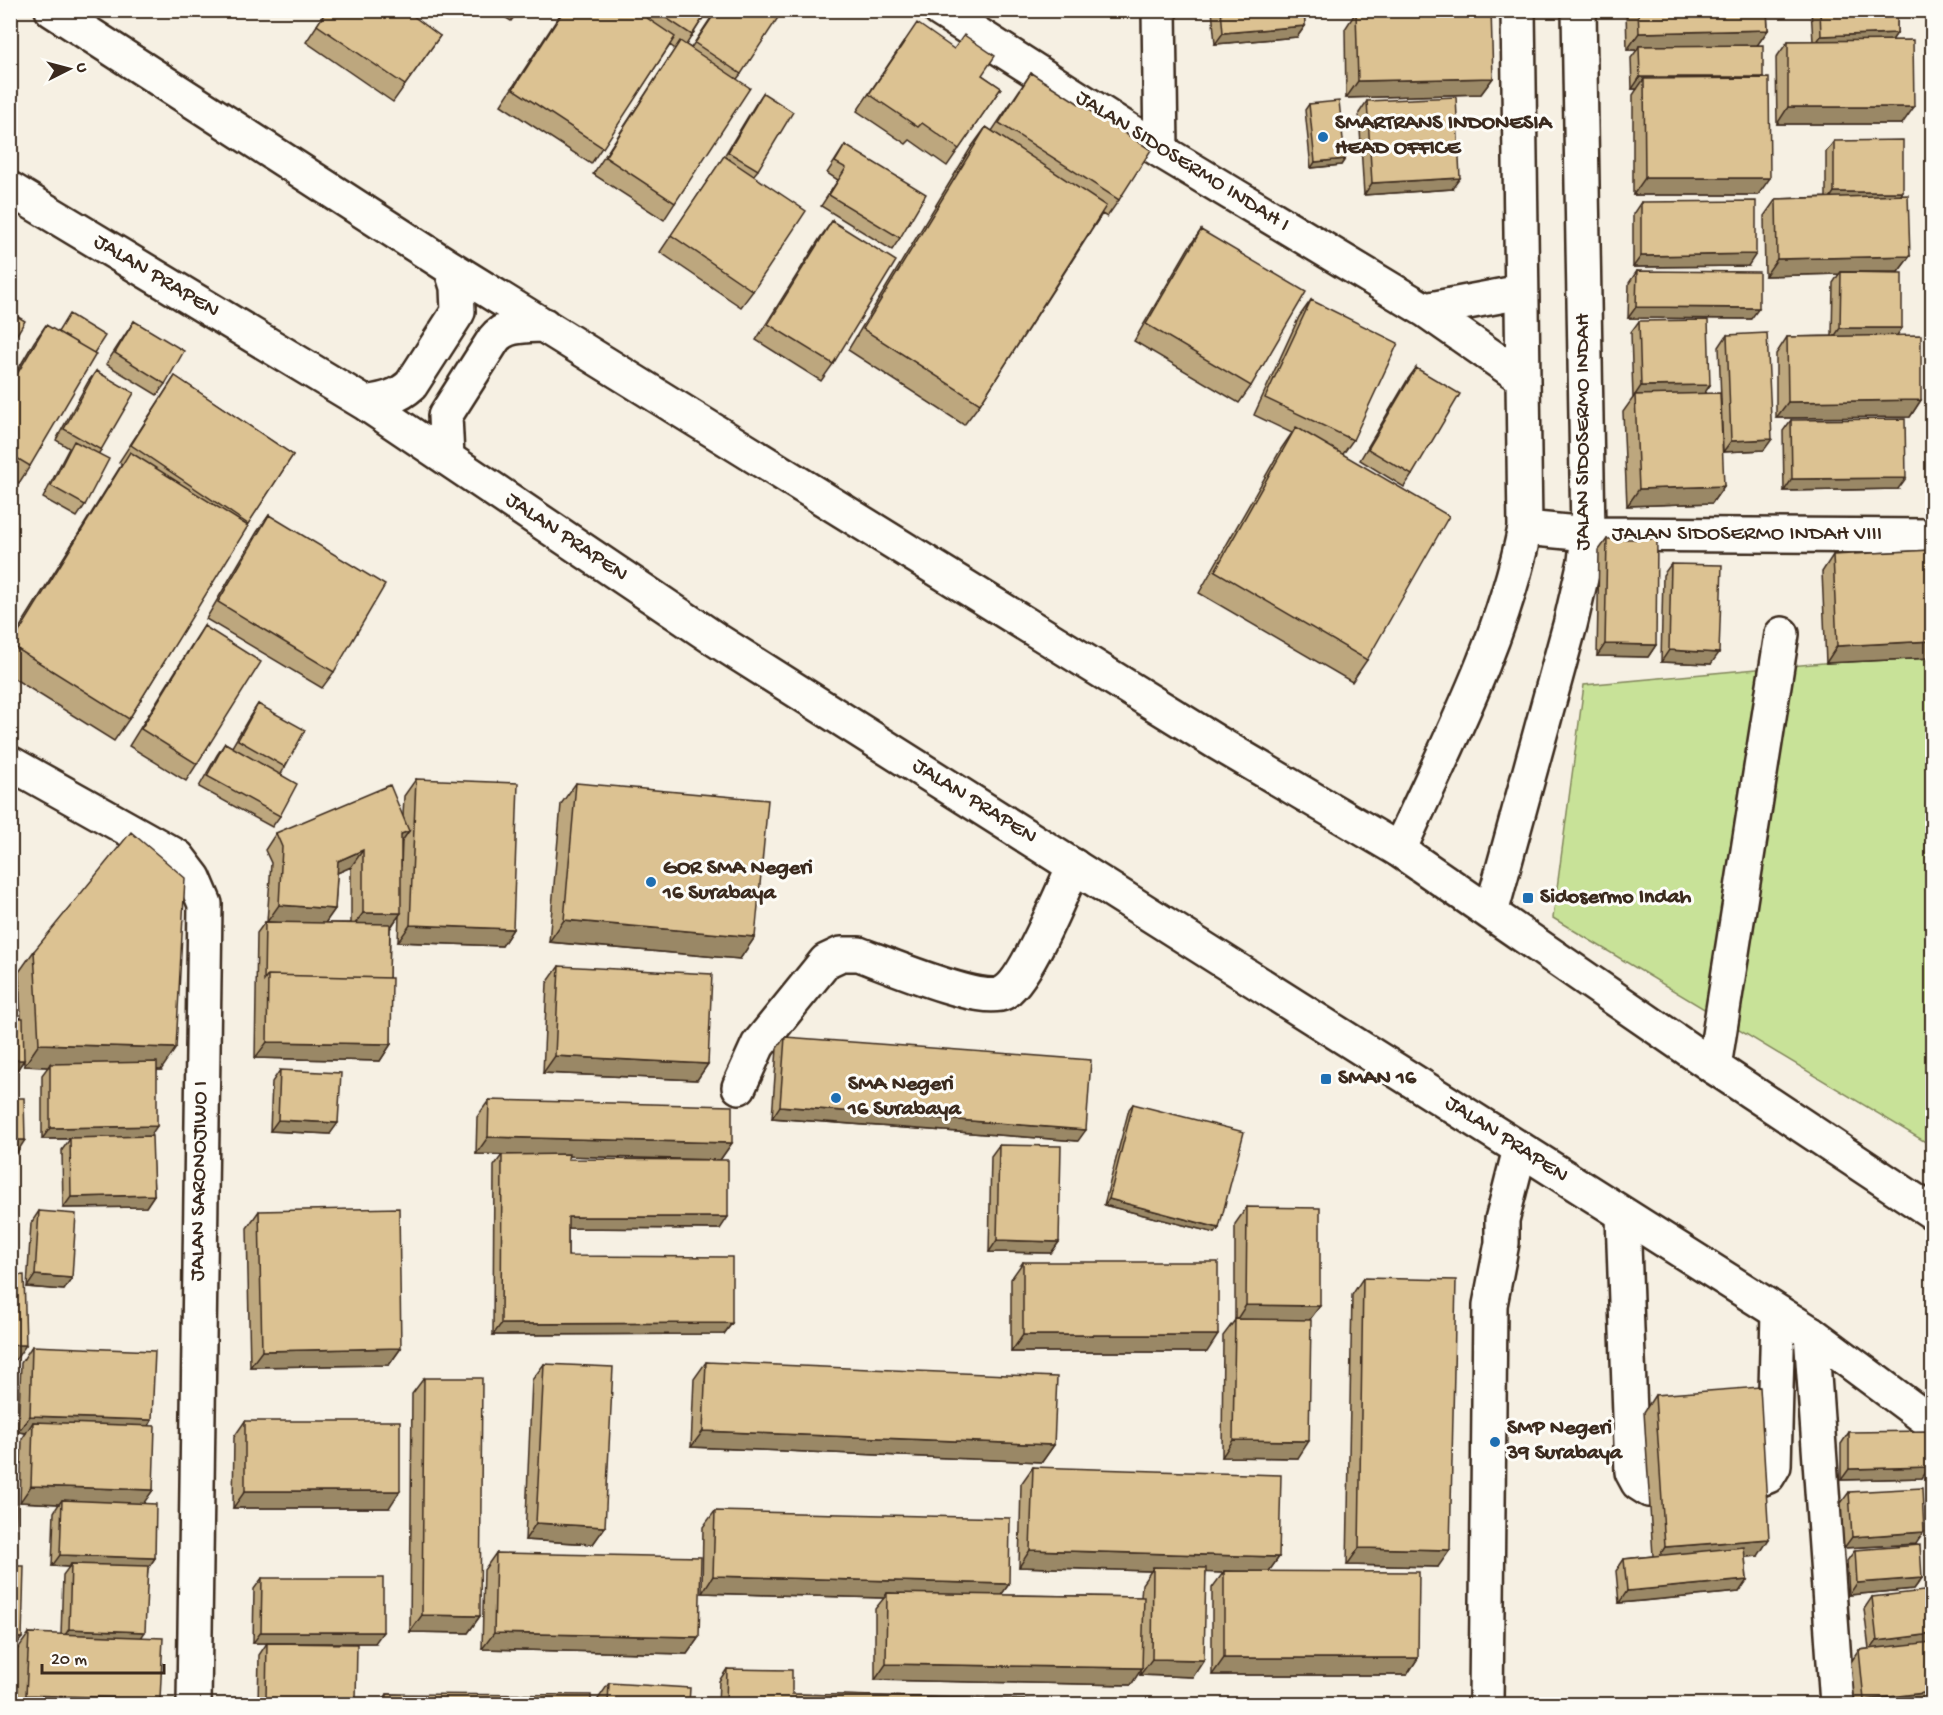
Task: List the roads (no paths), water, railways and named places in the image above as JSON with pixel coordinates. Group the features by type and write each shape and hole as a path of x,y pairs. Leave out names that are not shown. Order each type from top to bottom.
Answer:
{"main road":[{"path":"52,10 451,268 1216,742 1399,850 1714,1067 1932,1212"},
{"name":"JALAN SIDOSERMO INDAH I","path":"940,10 1161,151 1425,310 1521,377"},
{"path":"1160,10 1161,151"},
{"path":"1399,850 1485,662 1515,577 1525,528 1521,377 1518,10"},
{"name":"JALAN SIDOSERMO INDAH","path":"1491,913 1570,626 1585,561 1588,534 1579,10"},
{"name":"JALAN PRAPEN","path":"10,189 364,403 715,639 1811,1333 1932,1423"},
{"path":"364,403 388,399 403,392 411,385 458,312 457,287 451,268"},
{"path":"1425,310 1521,292"},
{"path":"447,457 444,427 449,405 499,332 517,326 544,325"},
{"name":"JALAN SIDOSERMO INDAH VIII","path":"1525,528 1588,534 1932,536"},
{"path":"1714,1067 1782,634"},
{"name":"JALAN SARONOJIWO I","path":"10,764 178,857 194,878 204,904 194,1704"},
{"path":"738,1087 758,1045 826,961 841,954 859,954 980,996 1003,993 1019,980 1074,866"},
{"path":"1486,1704 1490,1305 1502,1243 1502,1220 1521,1149"},
{"path":"1623,1216 1632,1472 1638,1483 1649,1490"},
{"path":"1753,1482 1768,1476 1774,1466 1778,1313"},
{"path":"1811,1333 1837,1704"},
{"path":"1743,1390 1777,1388"},
{"path":"1630,1400 1664,1397"}],"place":[{"name":"SMARTRANS INDONESIA HEAD OFFICE","path":"1323,137"},
{"name":"GOR SMA Negeri 16 Surabaya","path":"651,882"},
{"name":"Sidosermo Indah","path":"1528,898"},
{"name":"SMAN 16","path":"1326,1079"},
{"name":"SMA Negeri 16 Surabaya","path":"836,1098"},
{"name":"SMP Negeri 39 Surabaya","path":"1495,1442"}]}
